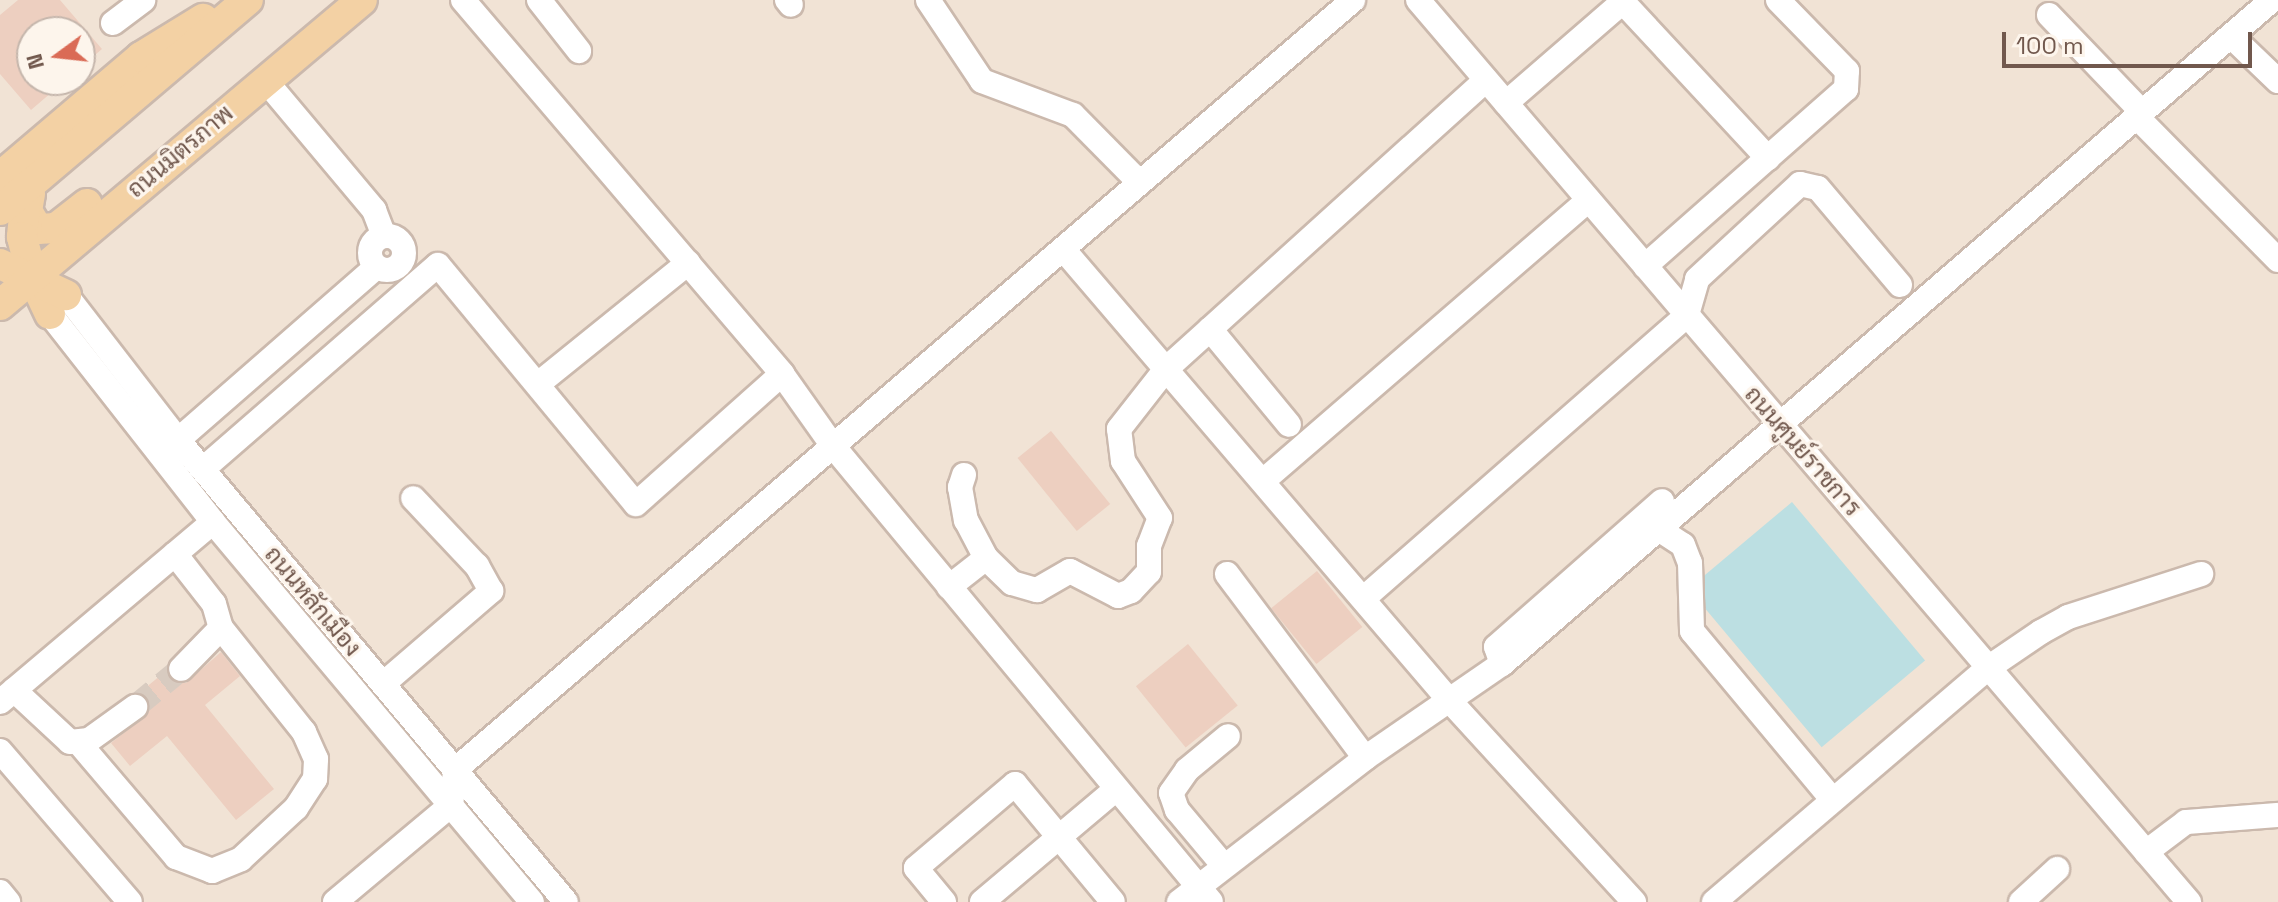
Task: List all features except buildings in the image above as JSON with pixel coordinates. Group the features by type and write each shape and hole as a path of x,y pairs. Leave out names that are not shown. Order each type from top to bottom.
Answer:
{"main road":[{"path":"0,177 141,57 234,0"},
{"path":"0,210 37,183 248,0"},
{"name":"ถนนมิตรภาพ","path":"0,305 362,0"},
{"path":"37,183 27,211 32,224 47,230 99,194 153,173"},
{"path":"37,183 20,218 32,276 58,305"},
{"path":"0,297 0,266 32,276"}],"street":[{"path":"113,23 143,0"},
{"path":"463,0 782,374 833,446 1204,894"},
{"path":"539,0 579,51"},
{"path":"928,0 982,81 1073,115 1140,183"},
{"path":"335,902 451,805 455,770 1353,0"},
{"name":"ถนนศูนย์ราชการ","path":"1418,0 2189,902"},
{"path":"1645,266 1846,89 1847,71 1778,0"},
{"path":"1179,902 1204,894 1224,866 1365,758 1502,664 2272,0"},
{"path":"1506,103 1623,1 1768,158"},
{"path":"2049,15 2139,115 2278,260"},
{"path":"2231,36 2278,81"},
{"path":"178,440 376,267 396,268 404,254 399,241 384,236 374,210 265,80"},
{"path":"964,475 960,499 986,558 1026,589 1049,587 1070,571 1118,596 1142,582 1149,572 1149,546 1160,518 1117,443 1119,429 1166,369 1486,80"},
{"path":"1364,598 1687,315 1697,279 1807,183 1818,188 1900,285"},
{"path":"1263,481 1588,200"},
{"path":"1063,249 1449,700 1634,902"},
{"path":"538,384 688,263"},
{"path":"203,469 438,265 636,504 782,374"},
{"name":"ถนนหลักเมือง","path":"58,305 203,469 566,902"},
{"name":"ถนนหลักเมือง","path":"58,305 213,522 532,902"},
{"path":"1210,329 1289,425"},
{"path":"383,684 491,591 477,566 413,498"},
{"path":"1502,664 1496,647 1662,501"},
{"path":"175,554 214,604 221,628 304,732 316,759 315,779 296,808 241,859 212,871 176,857 79,743 64,739 7,696 175,554 213,522"},
{"path":"1660,530 1683,545 1690,563 1692,631 1833,800"},
{"path":"949,587 986,558"},
{"path":"1227,574 1365,758"},
{"path":"1714,902 1988,668 2068,617 2201,574"},
{"path":"181,669 221,628"},
{"path":"79,743 135,707"},
{"path":"1224,866 1177,810 1171,793 1187,770 1228,736"},
{"path":"0,751 130,902"},
{"path":"944,902 916,868 1015,784 1113,902"},
{"path":"982,902 1115,790"},
{"path":"2146,852 2186,822 2278,815"},
{"path":"2021,902 2057,869"},
{"path":"0,892 8,902"}],"shaded area":[{"path":"0,0 2278,0 2278,902 0,902"}],"water":[{"path":"1792,502 1925,661 1822,747 1689,589"}],"tunnel":[{"path":"135,707 181,669"}]}
